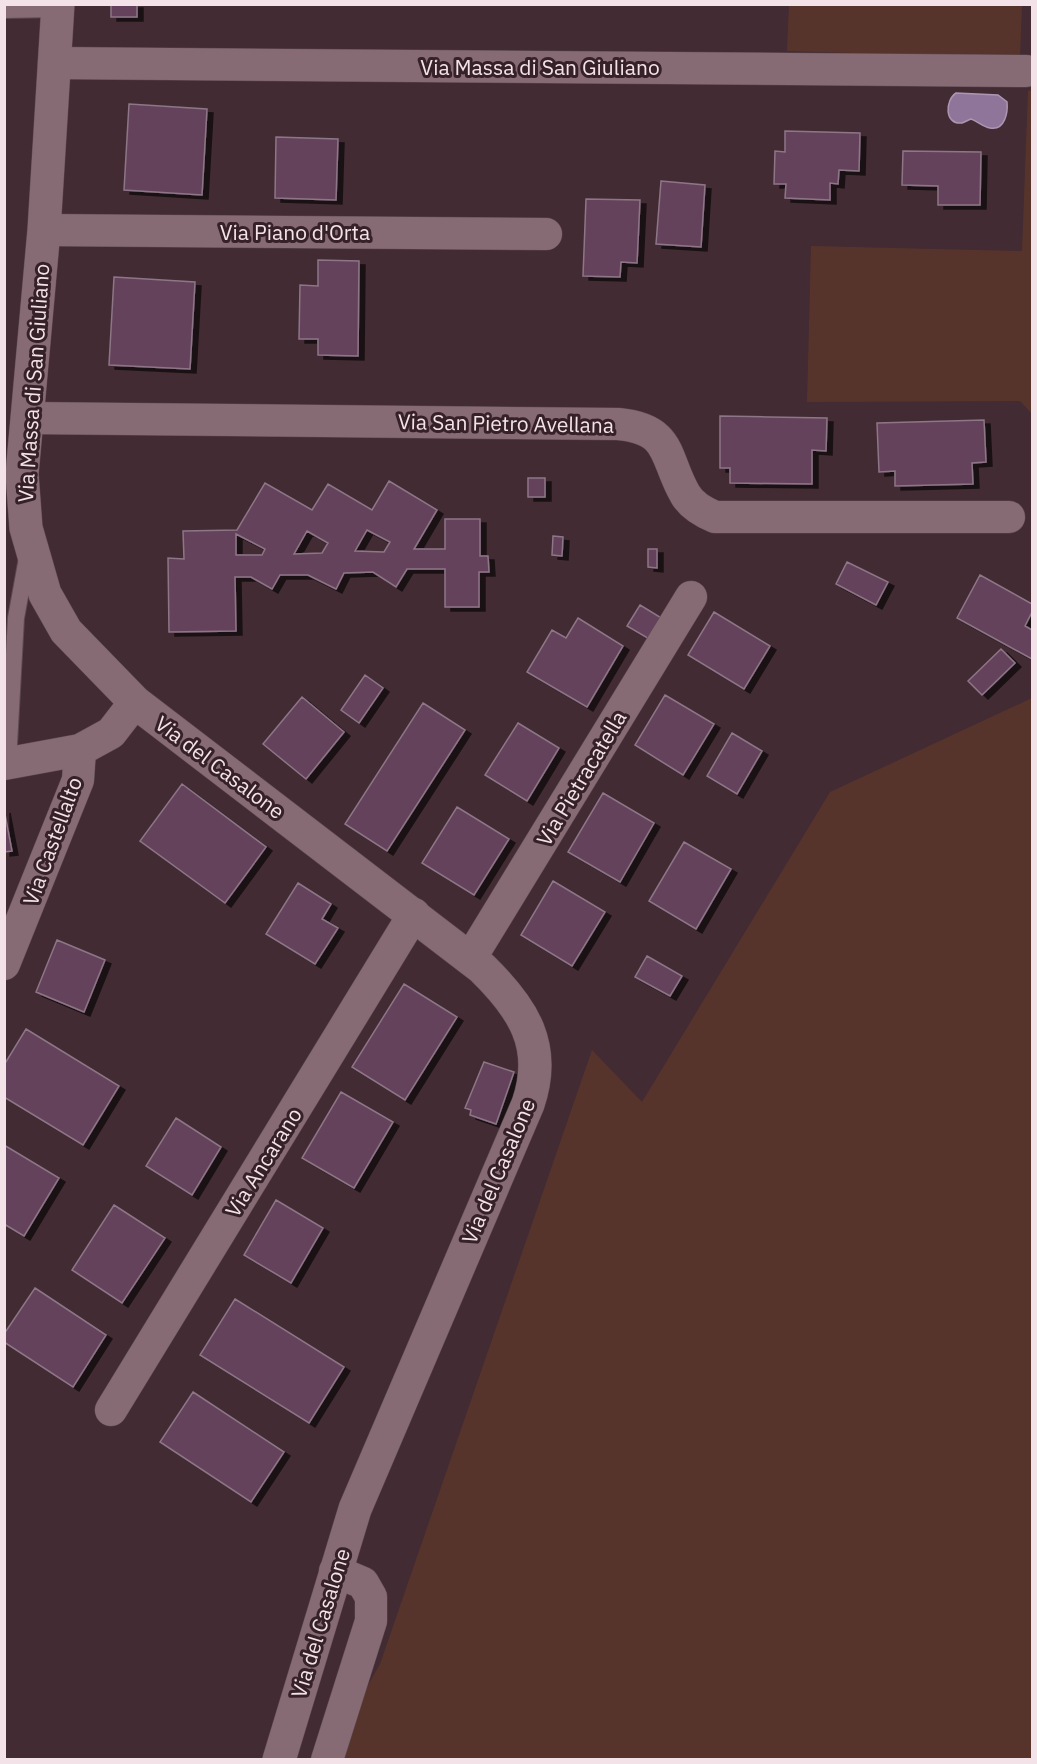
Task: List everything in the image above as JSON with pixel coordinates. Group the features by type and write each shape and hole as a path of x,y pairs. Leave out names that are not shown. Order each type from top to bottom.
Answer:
{"street":[{"name":"Via Massa di San Giuliano","path":"58,7 44,230 22,492 29,547 48,600 66,631 135,702"},
{"name":"Via Massa di San Giuliano","path":"54,63 1026,71"},
{"name":"Via Piano d'Orta","path":"44,230 546,234"},
{"name":"Via San Pietro Avellana","path":"27,418 618,424 637,427 662,444 669,455 684,493 695,506 715,517 1010,517"},
{"name":"Via Pietracatella","path":"470,959 691,597"},
{"path":"6,763 80,750 111,733 135,702"},
{"name":"Via del Casalone","path":"135,702 470,959 509,996 526,1023 535,1055 532,1093 376,1458 336,1571 279,1760"},
{"name":"Via Castellalto","path":"4,964 78,780 80,750"},
{"name":"Via Ancarano","path":"111,1410 414,914"},
{"path":"327,1760 368,1632 372,1604 363,1583 336,1571"}],"lane":[{"path":"4,10 58,7"},
{"path":"6,763 16,618 29,547"}],"shaded area":[{"path":"789,5 1022,5 1020,58 787,51"},
{"path":"1032,90 1032,414 1020,401 807,402 811,246 1022,251 1028,91"},
{"path":"956,93 998,95 1007,102 1005,120 995,128 971,119 956,123 949,116 948,106 952,96"},
{"path":"1032,698 1032,1759 329,1760 328,1756 380,1664 592,1050 642,1102 830,792"}],"building":[{"path":"111,4 137,4 137,17 111,17"},
{"path":"129,104 207,109 202,195 124,190"},
{"path":"785,131 860,133 859,171 839,170 838,184 830,183 830,200 785,198 786,184 774,184 775,151 785,152"},
{"path":"276,137 338,139 336,200 275,198"},
{"path":"903,151 981,152 980,205 938,205 938,186 902,185"},
{"path":"661,181 705,185 701,247 656,244"},
{"path":"586,199 640,200 637,263 621,262 620,277 583,276"},
{"path":"318,260 359,261 358,356 318,355 318,339 299,339 300,285 318,286"},
{"path":"114,277 195,282 190,369 109,365"},
{"path":"720,416 827,418 826,451 812,450 812,484 730,483 730,468 720,468"},
{"path":"984,420 986,462 972,463 973,484 895,486 895,471 879,472 877,423"},
{"path":"528,478 545,478 545,497 528,497"},
{"path":"389,481 437,510 414,549 445,549 445,519 480,519 480,556 488,556 489,572 479,572 479,607 445,607 445,569 407,569 396,587 373,572 344,573 336,589 308,575 280,575 272,589 251,577 235,577 236,631 169,632 168,558 184,559 183,531 237,530 265,483 312,510 328,484 372,510","holes":["367,530 390,542 384,552 355,551","307,531 328,543 322,553 294,554","236,534 265,549 262,555 236,555"]},
{"path":"553,536 563,537 562,556 552,555"},
{"path":"648,549 657,549 657,568 648,567"},
{"path":"847,562 888,582 876,605 836,584"},
{"path":"980,575 1032,604 1032,612 1025,626 1032,630 1032,659 957,618"},
{"path":"640,605 663,619 651,640 627,626"},
{"path":"714,612 770,646 744,689 688,655"},
{"path":"578,618 623,646 587,707 527,672 552,630 566,638"},
{"path":"1001,649 1015,663 982,695 968,681"},
{"path":"365,675 383,688 359,723 341,710"},
{"path":"665,695 714,724 683,775 635,745"},
{"path":"302,697 344,732 306,779 263,744"},
{"path":"423,703 465,730 387,851 345,824"},
{"path":"518,723 559,748 527,801 485,775"},
{"path":"732,733 762,751 737,794 707,776"},
{"path":"182,784 266,847 225,903 140,841"},
{"path":"603,793 654,823 620,882 568,852"},
{"path":"457,807 509,839 474,895 422,863"},
{"path":"4,809 12,851 4,852"},
{"path":"684,842 731,869 696,929 649,901"},
{"path":"553,881 605,912 572,966 521,935"},
{"path":"298,883 331,904 322,919 338,928 315,964 266,934"},
{"path":"57,940 105,960 84,1012 36,992"},
{"path":"647,956 682,976 670,996 635,977"},
{"path":"404,984 457,1017 405,1100 352,1067"},
{"path":"26,1029 119,1086 83,1145 4,1097 4,1065"},
{"path":"484,1062 514,1072 496,1124 470,1115 471,1110 465,1108"},
{"path":"341,1092 393,1122 354,1188 302,1158"},
{"path":"176,1118 221,1147 192,1195 146,1166"},
{"path":"4,1145 59,1178 24,1236 4,1224"},
{"path":"276,1200 323,1228 291,1283 244,1255"},
{"path":"114,1205 165,1238 122,1303 72,1270"},
{"path":"35,1288 106,1335 73,1387 4,1342 4,1334"},
{"path":"235,1299 344,1367 309,1423 200,1355"},
{"path":"193,1392 284,1452 251,1502 160,1442"}]}
